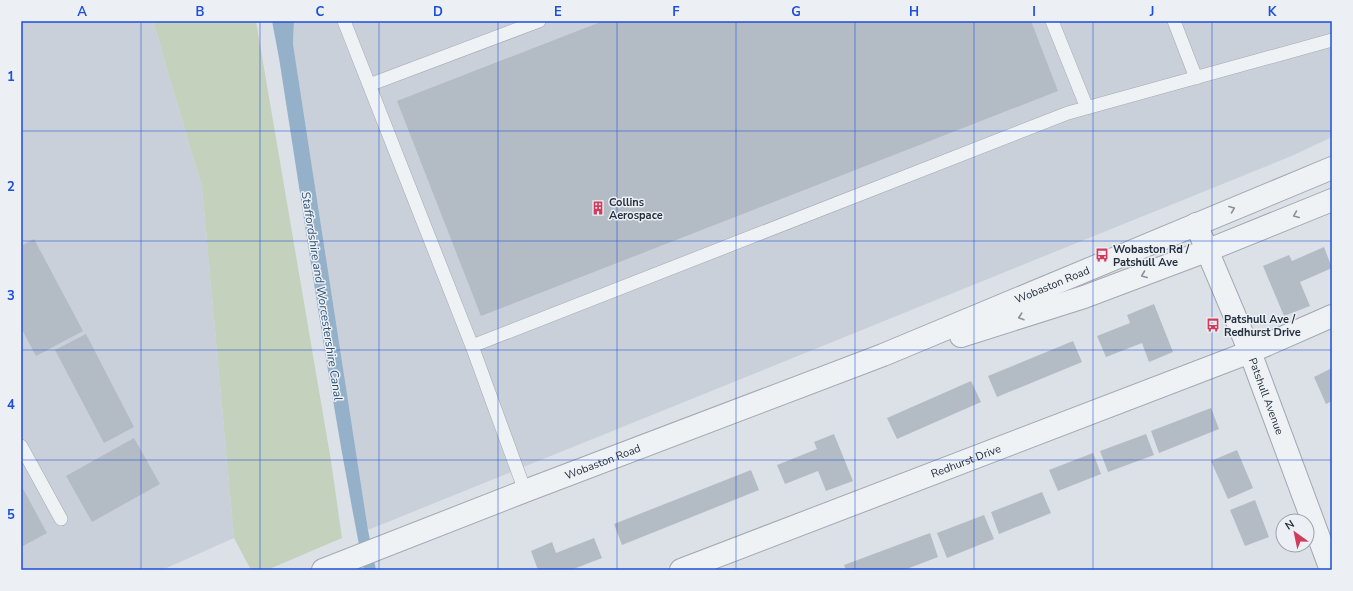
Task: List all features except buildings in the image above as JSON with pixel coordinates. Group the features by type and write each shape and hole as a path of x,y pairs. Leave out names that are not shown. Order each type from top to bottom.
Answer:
{"street":[{"name":"Wobaston Road","path":"323,570 525,491 883,355 1332,168"},
{"name":"Wobaston Road","path":"883,355 929,346 1084,297 1206,251 1332,200"},
{"name":"Patshull Avenue","path":"1196,224 1206,251 1250,352 1331,570"},
{"name":"Redhurst Drive","path":"681,570 1250,352 1332,316"}],"lane":[{"path":"344,21 472,346 525,491"},
{"path":"369,85 539,21"},
{"path":"1052,21 1087,108"},
{"path":"1174,21 1196,78"},
{"path":"472,346 1068,113 1332,40"},
{"path":"21,446 61,519"}],"shaded area":[{"path":"21,21 153,21 202,187 234,538 162,570 21,570"},
{"path":"294,21 1332,21 1332,137 1294,155 368,530 293,44"}],"green space":[{"path":"153,21 256,21 331,461 342,538 267,570 251,570 234,538 202,187"}],"water":[{"name":"Staffordshire and Worcestershire Canal","path":"272,21 294,21 293,44 368,530 376,570 364,570 329,378"}],"place":[{"name":"Collins Aerospace","path":"598,208"},
{"name":"Wobaston Rd / Patshull Ave","path":"1102,255"},
{"name":"Patshull Ave / Redhurst Drive","path":"1213,325"}]}
